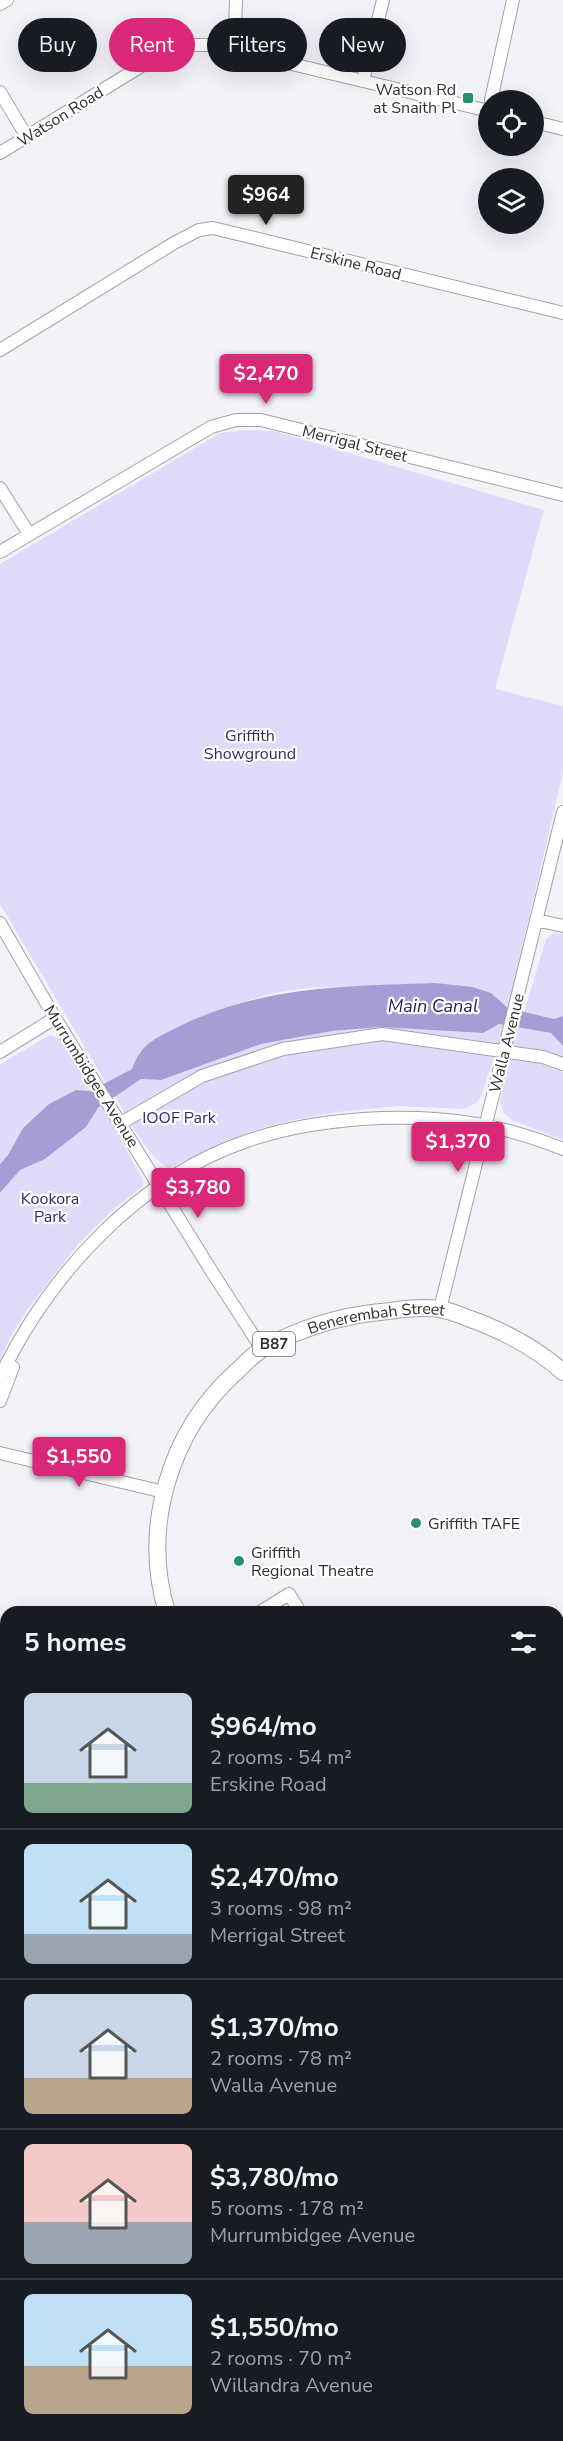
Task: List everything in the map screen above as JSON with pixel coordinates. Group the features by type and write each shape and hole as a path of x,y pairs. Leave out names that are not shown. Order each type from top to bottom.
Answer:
{"main road":[{"name":"Benerembah Street","path":"166,1606 158,1552 164,1492 176,1456 193,1424 218,1388 262,1349 332,1320 420,1307 440,1309 520,1340 563,1372"}],"street":[{"path":"0,4 7,0"},
{"path":"235,18 236,0"},
{"path":"363,81 383,0"},
{"path":"493,90 513,0"},
{"name":"Watson Road","path":"0,153 161,54 189,45 207,45"},
{"path":"307,68 478,107"},
{"path":"0,92 27,137"},
{"path":"544,124 563,129"},
{"name":"Erskine Road","path":"0,350 174,243 199,230 213,228 563,313"},
{"name":"Merrigal Street","path":"0,552 211,427 236,420 261,420 563,495"},
{"path":"0,488 29,534"},
{"name":"Walla Avenue","path":"440,1309 563,812"},
{"path":"536,920 563,926"},
{"name":"Murrumbidgee Avenue","path":"0,922 55,1018 262,1349"},
{"path":"0,1052 55,1018"},
{"path":"121,1123 202,1076 282,1049 382,1034 543,1057 563,1064"},
{"path":"0,1377 35,1316 64,1275 95,1240 129,1208 159,1186 245,1141 315,1123 412,1117 486,1124 563,1149"},
{"path":"0,1401 35,1316"},
{"path":"0,1453 164,1492"},
{"path":"270,1606 289,1594 296,1606"}],"green space":[{"name":"Griffith Showground","path":"244,430 274,431 544,510 495,689 563,706 563,772 508,1008 491,993 347,987 290,990 233,1005 165,1034 140,1052 132,1069 106,1083 0,904 0,564 220,433"},
{"path":"554,933 563,934 563,1016 554,1019 524,1012 546,939"},
{"name":"IOOF Park","path":"499,1024 505,1025 481,1096 476,1103 464,1109 399,1106 337,1112 289,1121 252,1131 169,1168 161,1163 146,1146 115,1096 141,1079 161,1080 261,1044 332,1031 380,1027 483,1033"},
{"path":"515,1027 551,1033 563,1046 563,1140 512,1120 504,1113 500,1102"},
{"path":"50,1035 64,1043 70,1050 90,1091 76,1090 49,1104 23,1128 8,1155 0,1164 0,1064"},
{"name":"Kookora Park","path":"102,1106 143,1180 143,1186 115,1208 79,1243 27,1310 10,1338 0,1361 0,1193 20,1170 45,1159 86,1127 96,1110"}],"water":[{"name":"Main Canal","path":"435,983 472,987 491,993 508,1008 554,1019 563,1016 563,1046 551,1033 499,1024 483,1033 380,1027 332,1031 261,1044 161,1080 141,1079 98,1108 86,1127 45,1159 20,1170 0,1193 0,1164 8,1155 23,1128 49,1104 76,1090 90,1091 132,1069 141,1052 151,1041 182,1025 212,1012 274,995 337,987"}],"place":[{"name":"Watson Rd at Snaith Pl","path":"468,98"},
{"name":"Griffith TAFE","path":"416,1523"},
{"name":"Griffith Regional Theatre","path":"239,1561"}]}
